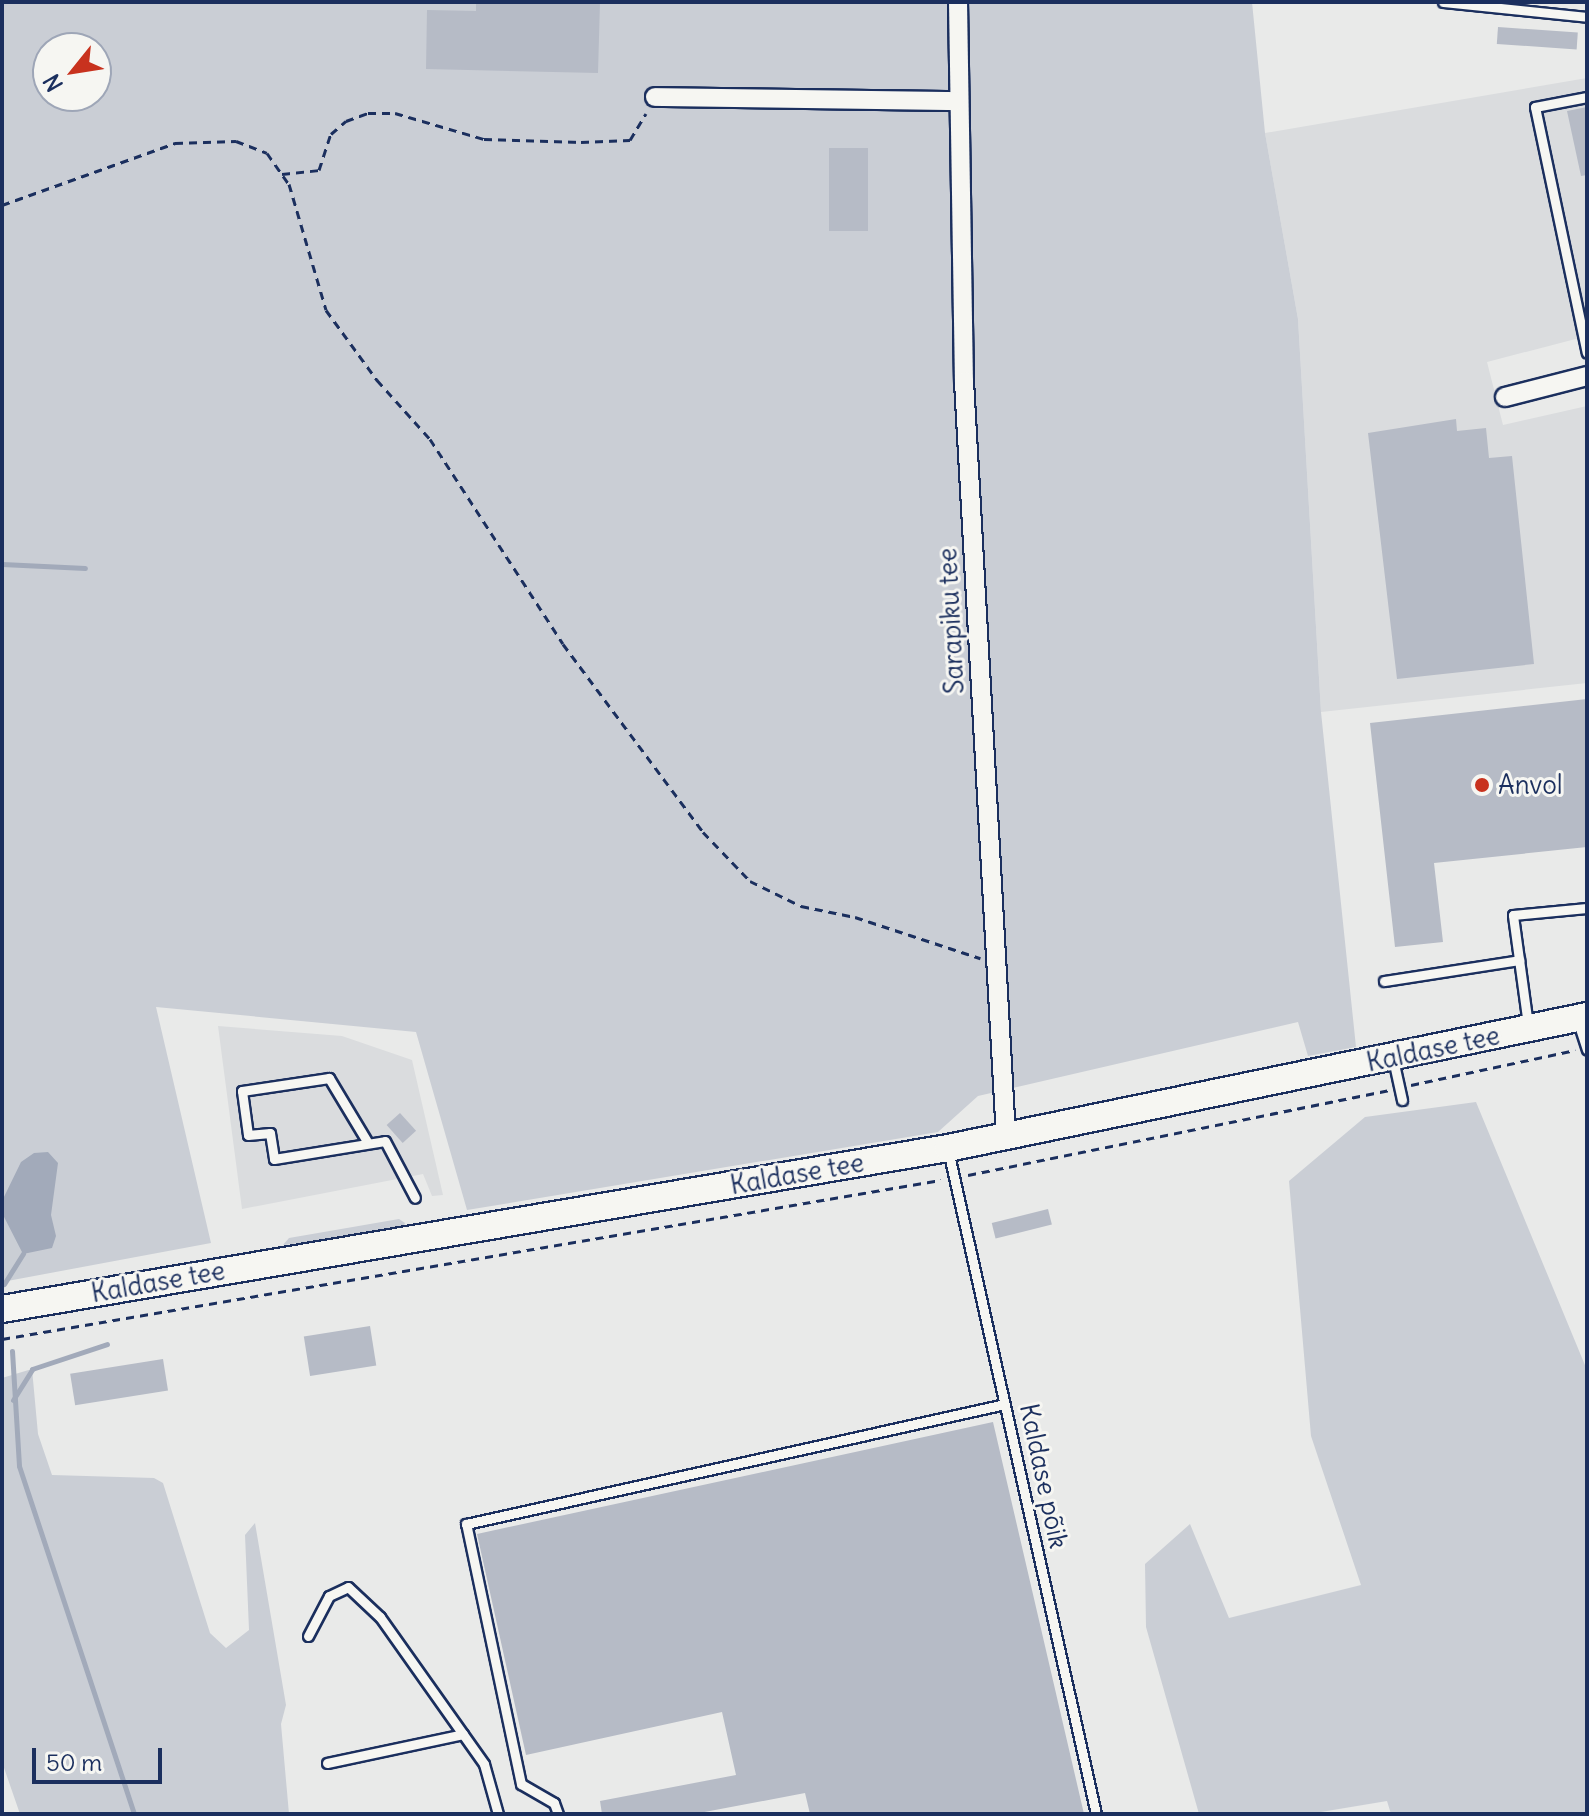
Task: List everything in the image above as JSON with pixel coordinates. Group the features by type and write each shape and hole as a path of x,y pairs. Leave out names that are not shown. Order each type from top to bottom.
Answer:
{"street":[{"name":"Sarapiku tee","path":"958,2 956,101 964,381 1006,1137"},
{"path":"655,97 956,101"},
{"path":"1505,397 1587,376"},
{"name":"Kaldase tee","path":"2,1309 948,1148 1582,1018"}],"lane":[{"path":"1443,2 1464,8 1587,17"},
{"path":"1587,97 1535,107 1587,353"},
{"path":"1529,1029 1513,915 1587,908"},
{"path":"1384,981 1519,960"},
{"path":"1582,1018 1587,1048"},
{"path":"1393,1059 1402,1100"},
{"path":"368,1143 329,1078 242,1091 248,1135 270,1133 274,1159 385,1141 415,1198"},
{"name":"Kaldase põik","path":"948,1148 1096,1814"},
{"path":"558,1814 554,1803 521,1784 466,1524 1005,1404"},
{"path":"308,1636 329,1596 348,1587 380,1617 484,1764 498,1814"},
{"path":"327,1763 463,1734"}],"path":[{"path":"282,174 319,170 331,134 346,121 368,113 426,119 484,139 630,140 655,97"},
{"path":"2,205 175,143 236,141 267,153 282,174 326,310 377,380 430,439 563,644 703,832 750,881 801,906 855,917 996,963"},
{"path":"2,1339 955,1178 1587,1048"}],"shaded area":[{"path":"2,2 1252,2 1265,133 1298,319 1321,712 1356,1047 1308,1056 1298,1022 978,1096 938,1132 467,1210 416,1032 156,1007 211,1243 2,1282"},
{"path":"1587,78 1587,336 1487,362 1503,425 1587,406 1587,683 1321,712 1298,319 1265,133"},
{"path":"218,1026 342,1036 412,1060 443,1195 432,1196 423,1174 242,1209"},
{"path":"1476,1102 1587,1370 1587,1814 1391,1814 1387,1801 1309,1814 1199,1814 1146,1627 1145,1564 1190,1524 1229,1618 1361,1585 1311,1436 1289,1181 1365,1117"},
{"path":"399,1219 405,1223 402,1231 283,1245 289,1238"},
{"path":"32,1369 38,1434 52,1475 154,1478 163,1483 210,1633 226,1648 249,1630 245,1535 255,1523 286,1705 281,1724 289,1814 20,1814 2,1762 2,1378"}],"water":[{"path":"48,1152 58,1163 51,1215 56,1236 52,1248 23,1254 2,1213 2,1201 21,1162 34,1153"}],"building":[{"path":"476,2 600,2 598,73 426,69 427,10 476,11"},
{"path":"1498,27 1578,33 1577,50 1497,44"},
{"path":"1587,107 1587,175 1581,176 1567,111"},
{"path":"829,148 868,148 868,231 829,231"},
{"path":"1456,419 1457,431 1486,428 1489,458 1512,456 1534,664 1397,679 1368,433"},
{"name":"Anvol","path":"1587,699 1587,847 1434,863 1443,942 1395,947 1370,723"},
{"path":"400,1113 416,1131 403,1143 387,1125"},
{"path":"1048,1209 1052,1225 996,1239 992,1223"},
{"path":"370,1326 376,1366 310,1376 304,1336"},
{"path":"163,1359 168,1391 75,1405 70,1374"},
{"path":"993,1422 1084,1814 810,1814 805,1793 694,1814 602,1814 600,1801 736,1775 722,1712 526,1755 477,1534"}],"waterway":[{"path":"2,564 85,568"},
{"path":"4,1284 23,1254"},
{"path":"13,1400 32,1369 107,1344"},
{"path":"12,1351 19,1466 134,1814"}],"place":[{"name":"Anvol","path":"1482,785"}]}
